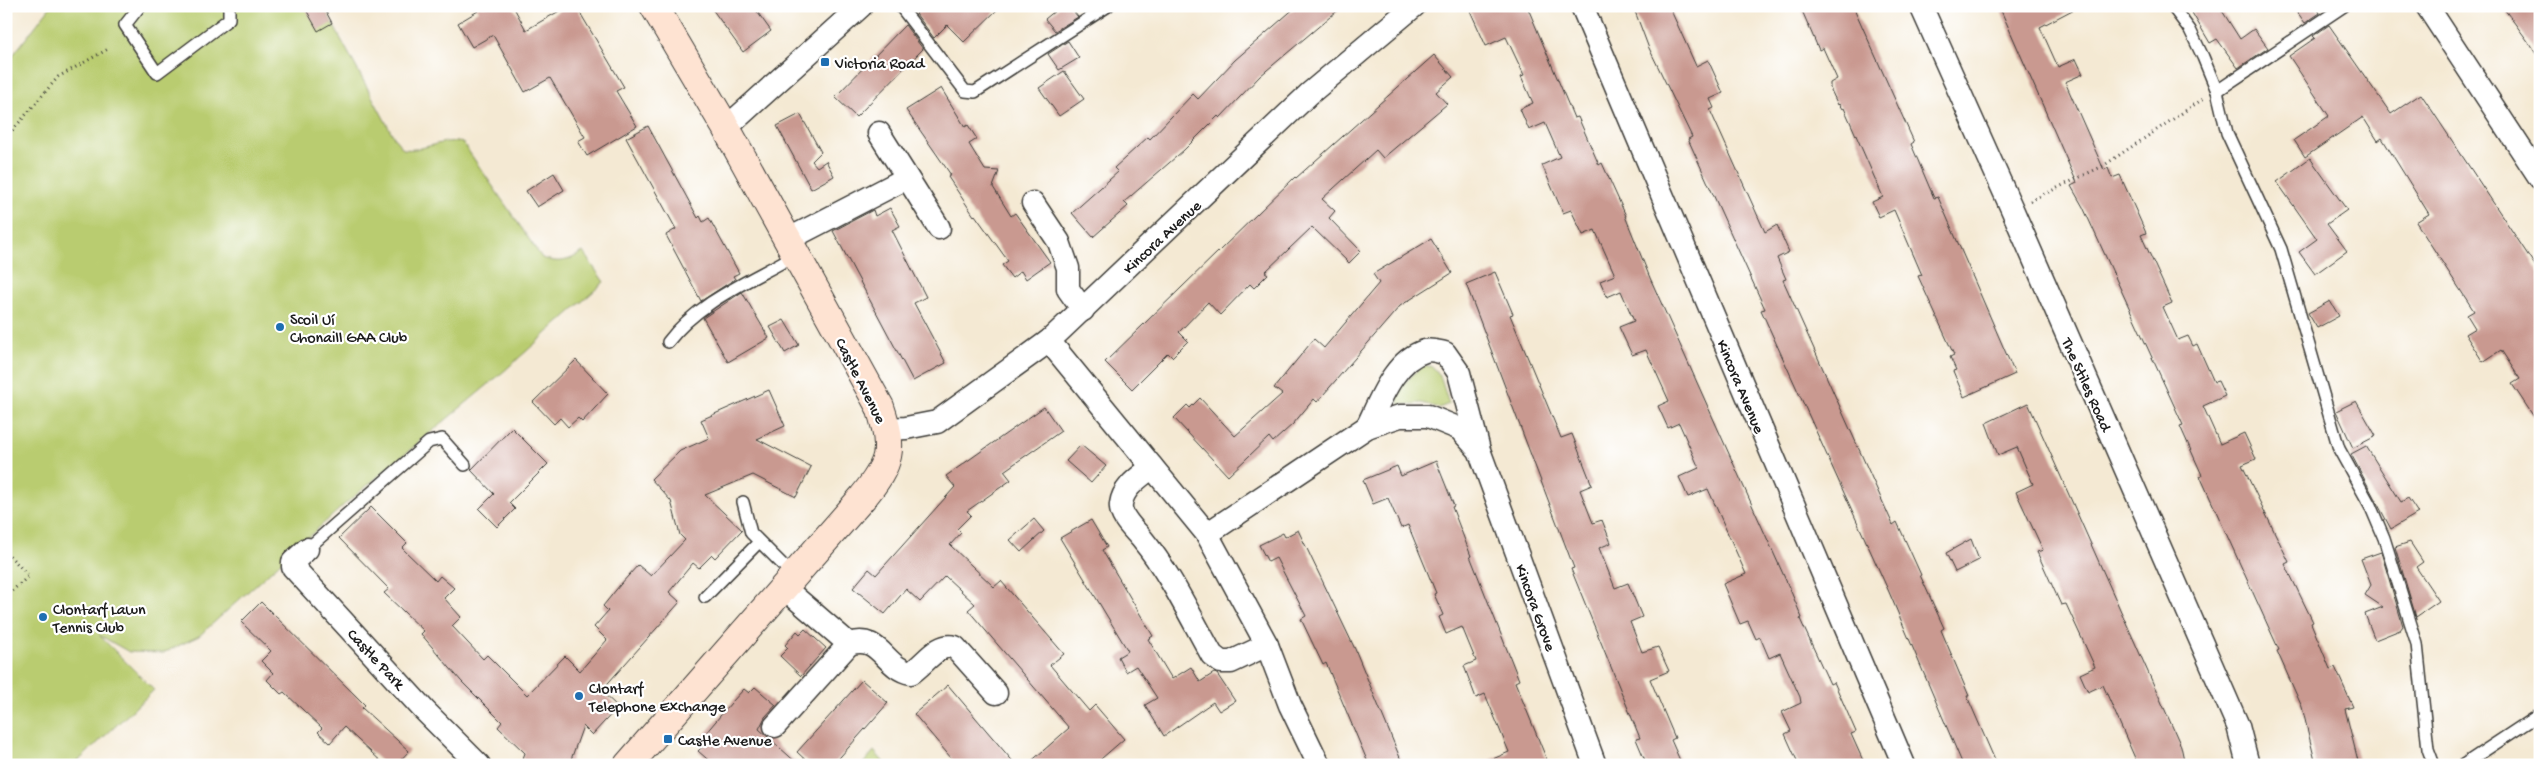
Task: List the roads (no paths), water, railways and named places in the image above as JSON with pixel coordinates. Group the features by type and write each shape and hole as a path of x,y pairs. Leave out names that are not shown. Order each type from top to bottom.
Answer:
{"street":[{"name":"Castle Avenue","path":"628,765 881,474 889,449 887,429 880,407 726,128 654,6"},
{"path":"726,128 861,6"},
{"name":"Kincora Avenue","path":"887,429 906,428 936,422 1049,341 1309,94 1414,6"},
{"name":"Kincora Avenue","path":"1582,6 1904,765"},
{"name":"The Stiles Road","path":"1921,6 2238,726 2248,765"},
{"path":"2427,6 2540,178"},
{"path":"879,133 939,228"},
{"path":"791,248 907,178"},
{"path":"1033,203 1059,242 1068,268 1068,288 1083,310"},
{"path":"1049,341 1207,534 1266,645 1290,705 1318,765"},
{"name":"Kincora Grove","path":"1367,427 1390,382 1407,360 1426,350 1445,353 1459,373 1479,450 1595,765"},
{"name":"Kincora Grove","path":"1207,534 1367,427 1400,416 1428,416 1460,429 1479,450"},
{"path":"1152,467 1129,486 1123,496 1120,506 1123,516 1149,547 1212,654 1221,662 1231,662 1266,645"},
{"name":"Castle Park","path":"307,549 294,562 293,568 471,762"},
{"path":"788,581 849,644"},
{"path":"775,726 849,644 860,640 870,643 902,671 911,673 941,647 948,645 955,647 996,693"}],"lane":[{"path":"140,6 125,25 156,73 229,19 229,6"},
{"path":"900,6 965,91 975,92 1108,6"},
{"path":"2172,6 2190,30 2217,91 2227,132 2281,249 2339,449 2370,505 2384,538 2417,644 2428,749 2434,765"},
{"path":"2217,91 2344,6"},
{"path":"668,342 689,317 791,248"},
{"path":"307,549 429,442 442,439 466,465"},
{"path":"743,502 751,533 788,581"},
{"path":"706,598 759,542"},
{"path":"2463,765 2540,714"}],"place":[{"name":"Victoria Road","path":"825,62"},
{"name":"Scoil Uí Chonaill GAA Club","path":"280,327"},
{"name":"Clontarf Lawn Tennis Club","path":"43,617"},
{"name":"Clontarf Telephone Exchange","path":"579,696"},
{"name":"Castle Avenue","path":"668,739"}]}
